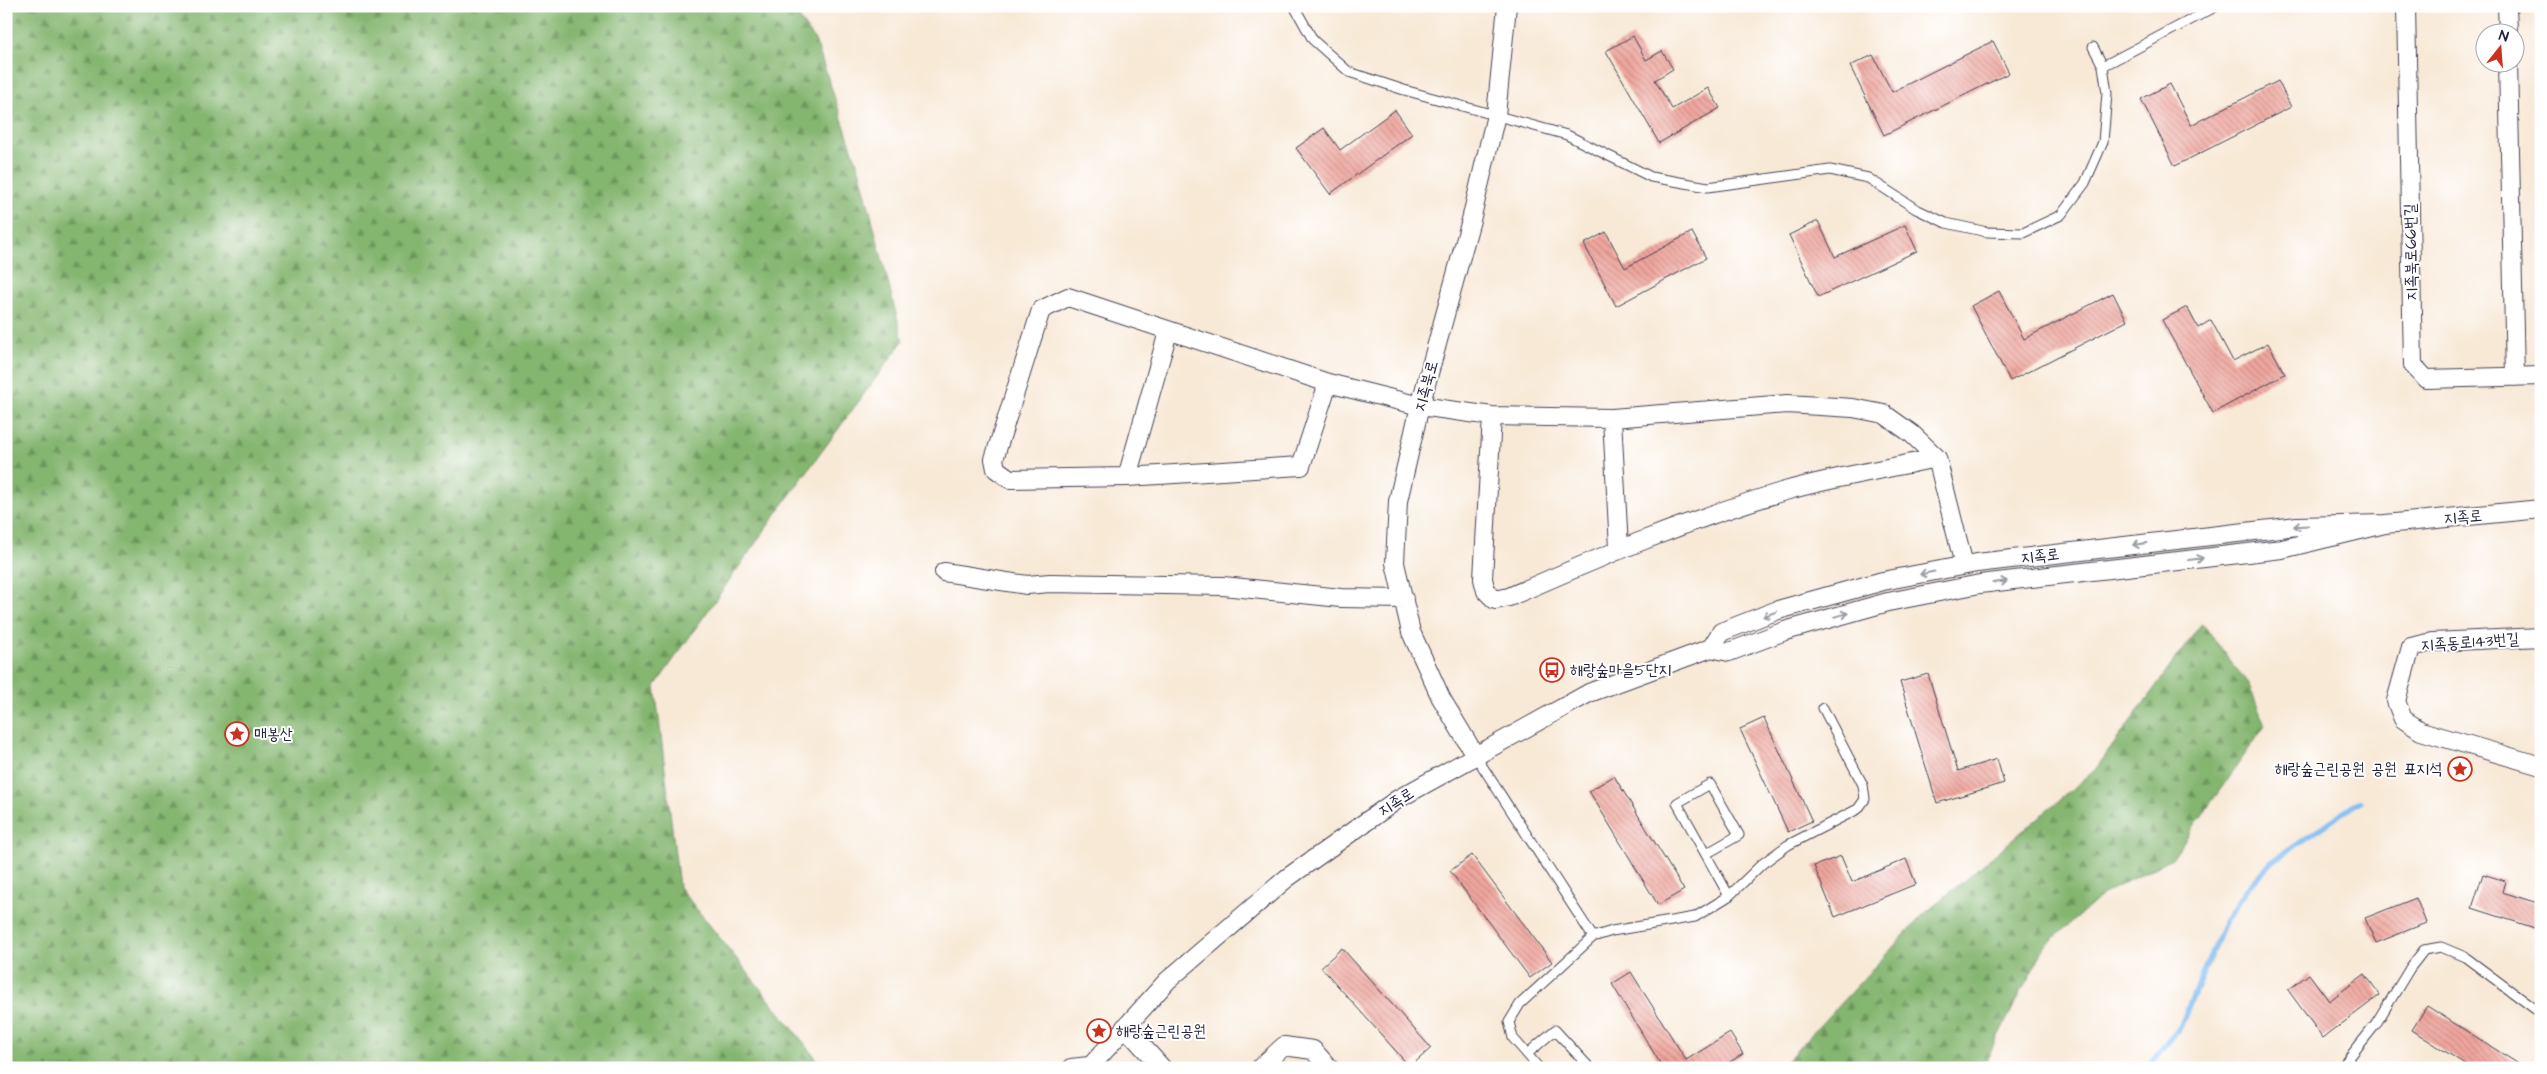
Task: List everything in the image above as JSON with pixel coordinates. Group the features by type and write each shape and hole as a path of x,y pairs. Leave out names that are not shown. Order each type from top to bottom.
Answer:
{"street":[{"name":"지족북로","path":"1474,755 1441,698 1411,632 1395,563 1398,501 1420,406 1471,220 1496,114 1507,6"},
{"name":"지족북로66번길","path":"2406,6 2413,365 2426,379 2541,376"},
{"path":"2507,6 2508,22"},
{"path":"2508,72 2516,377"},
{"path":"1328,383 1301,466 1126,477 1010,479 996,469 994,458 1041,310 1068,297 1168,332 1328,383 1420,406 1492,416 1612,418 1787,404 1852,408 1884,414 1923,443 1937,458 1964,565"},
{"path":"1126,477 1168,332"},
{"path":"1492,416 1483,579 1486,592 1495,600 1509,597 1620,548 1709,516 1787,491 1937,458"},
{"path":"1612,418 1620,548"},
{"name":"지족로","path":"1711,648 1721,632 1778,610 1883,581 1964,565 2297,526 2385,524 2541,509"},
{"name":"지족로","path":"1071,1068 1089,1067 1167,981 1287,878 1398,799 1474,755 1589,693 1711,648 1729,652 1785,631 1879,605 1980,584 2282,549 2385,524"},
{"path":"944,572 1027,585 1050,583 1224,586 1341,598 1404,599"},
{"name":"지족동로143번길","path":"2541,637 2433,642 2411,647 2396,702 2403,719 2421,731 2541,766"},
{"path":"1125,1027 1162,1068"},
{"path":"1260,1068 1284,1046 1313,1050 1329,1068"}],"lane":[{"path":"1294,6 1313,40 1349,72 1404,90 1567,134 1651,177 1708,187 1830,170 1868,178 1916,209 1946,223 1987,232 2023,233 2061,215 2085,183 2103,142 2107,93 2103,66 2093,47"},
{"path":"2103,66 2216,6"},
{"path":"1539,1068 1513,1038 1509,1022 1520,1004 1593,937 1612,931 1695,917 1729,896 1762,864 1788,845 1858,808 1865,799 1864,785 1824,708"},
{"path":"1474,755 1593,937"},
{"path":"1706,854 1739,835 1710,784 1677,803 1729,896"},
{"path":"2343,1067 2376,1024 2410,968 2424,950 2441,947 2465,957 2535,1009"},
{"path":"1527,1054 1556,1030 1590,1068"}],"green space":[{"path":"6,6 790,6 815,40 860,172 903,341 781,507 655,686 679,887 824,1068 6,1068"},
{"path":"2202,623 2249,685 2265,726 2172,858 2103,894 2045,946 1993,1046 1985,1068 1780,1068 1922,916 2095,770"}],"building":[{"path":"1633,36 1646,60 1662,51 1673,69 1655,80 1672,109 1708,88 1720,108 1659,143 1606,51"},
{"path":"1993,41 2009,73 1884,135 1850,66 1873,55 1892,92"},
{"path":"2278,81 2291,107 2175,166 2141,99 2170,84 2191,125"},
{"path":"1395,110 1412,134 1330,194 1296,148 1324,128 1340,150"},
{"path":"1818,221 1835,257 1905,225 1917,251 1818,297 1789,235"},
{"path":"1606,232 1625,268 1692,232 1706,258 1616,306 1584,244"},
{"path":"1999,291 2024,339 2113,293 2127,321 2010,381 1971,306"},
{"path":"2187,307 2198,328 2211,320 2233,361 2268,343 2285,374 2213,413 2162,320"},
{"path":"1928,674 1958,771 1997,759 2004,783 1937,803 1900,682"},
{"path":"1764,718 1812,821 1788,832 1740,729"},
{"path":"1614,776 1684,890 1658,905 1589,791"},
{"path":"1472,855 1552,962 1530,978 1450,871"},
{"path":"1841,856 1852,882 1906,859 1916,884 1835,917 1814,866"},
{"path":"2483,874 2505,881 2502,892 2541,904 2541,930 2472,908"},
{"path":"2416,898 2426,923 2376,943 2365,918"},
{"path":"1342,948 1431,1048 1410,1067 1321,967"},
{"path":"1631,972 1686,1060 1730,1033 1743,1054 1720,1068 1663,1068 1612,984"},
{"path":"2309,974 2329,1001 2365,974 2380,995 2323,1038 2288,990"},
{"path":"2427,1006 2525,1068 2471,1068 2412,1030"}],"waterway":[{"path":"2146,1068 2180,1027 2224,923 2245,891 2272,862 2360,801"}],"place":[{"name":"해랑숲마을5단지","path":"1552,670"},
{"name":"매봉산","path":"237,734"},
{"name":"해랑숲근린공원 공원 표지석","path":"2460,769"},
{"name":"해랑숲근린공원","path":"1099,1031"}]}
